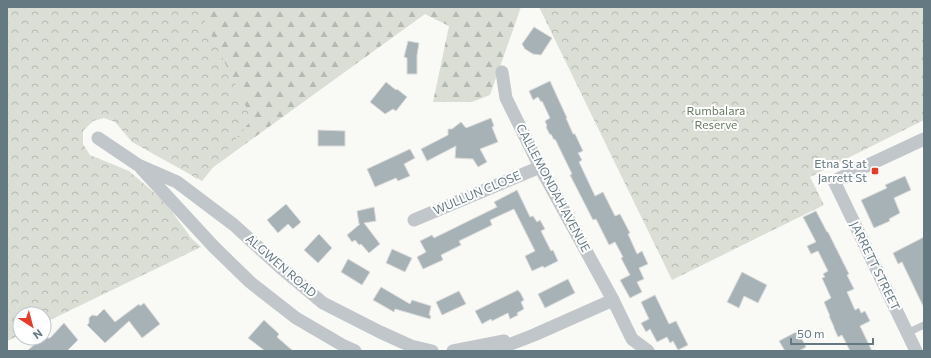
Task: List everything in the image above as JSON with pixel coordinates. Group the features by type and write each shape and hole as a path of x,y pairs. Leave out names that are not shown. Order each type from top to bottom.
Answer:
{"street":[{"name":"CALLEMONDAH AVENUE","path":"502,72 506,98 540,167 632,339 648,351"},
{"name":"ALGWEN ROAD","path":"98,138 138,165 177,182 234,225 281,268 323,303 411,346 432,351"},
{"name":"JARRETT STREET","path":"916,351 834,181 924,138"},
{"name":"ALGWEN ROAD","path":"138,165 214,247 250,282 296,318 355,351"},
{"name":"WULLUN CLOSE","path":"414,220 540,167"},
{"path":"493,351 534,335 612,300"},
{"path":"453,351 534,335"}],"lane":[{"path":"907,333 924,325"}],"green space":[{"path":"7,7 521,7 490,95 472,102 433,102 449,26 425,14 197,179 106,112 58,138 45,306 12,306 12,339 7,341"},
{"path":"7,7 198,7 252,119 202,181 132,142 115,122 104,118 93,121 83,131 83,144 90,155 129,171 164,201 192,239 201,247 52,319 52,306 12,306 12,339 7,341"},
{"name":"Rumbalara Reserve","path":"539,7 924,7 924,120 810,177 824,205 672,280"}],"building":[{"path":"534,27 552,38 541,55 533,54 525,49 522,44"},
{"path":"408,41 419,43 417,55 417,74 407,74 407,58 404,57"},
{"path":"550,81 573,134 575,134 583,151 578,153 582,160 579,162 595,196 603,192 615,216 620,214 630,233 628,234 637,254 642,251 648,264 639,268 644,279 637,282 642,292 630,298 620,280 630,275 621,258 623,257 615,242 609,245 596,219 593,220 570,175 572,174 555,139 554,140 551,134 550,135 546,127 545,121 550,118 542,101 541,102 538,97 533,100 529,91"},
{"path":"386,82 407,97 396,111 393,109 385,114 370,102"},
{"path":"491,118 494,126 492,127 498,142 480,149 487,162 478,167 473,159 455,158 456,146 427,161 421,149 448,135 448,129 452,129 461,122 466,128"},
{"path":"318,130 345,131 345,146 318,146"},
{"path":"410,149 415,158 404,164 410,176 398,181 396,178 375,187 367,169"},
{"path":"905,176 911,190 894,198 900,213 889,219 890,221 874,228 861,200 887,188 885,185"},
{"path":"517,190 530,217 533,216 537,222 540,220 545,229 541,231 558,261 544,268 543,266 532,271 525,256 535,251 514,209 490,220 492,225 459,241 461,245 441,255 443,260 423,269 417,257 426,252 420,241 432,235 434,238 497,207 494,202"},
{"path":"286,204 301,222 293,229 288,224 278,233 267,220"},
{"path":"374,207 376,221 364,223 380,244 369,253 355,240 352,242 347,235 360,224 357,211"},
{"path":"816,211 849,274 847,275 854,289 847,292 855,310 859,308 861,313 865,311 870,321 860,326 872,351 850,351 842,335 838,337 829,316 824,302 831,298 822,278 825,277 823,274 828,271 818,251 811,254 807,246 816,242 803,217"},
{"path":"319,234 332,248 318,263 304,250"},
{"path":"924,237 924,308 902,262 898,264 893,253"},
{"path":"392,249 412,258 405,272 386,263"},
{"path":"348,259 370,272 362,285 341,272"},
{"path":"742,272 767,285 758,303 744,296 739,308 727,302"},
{"path":"568,279 575,293 545,308 538,294"},
{"path":"381,287 410,304 412,300 431,306 429,315 431,316 430,319 395,309 394,312 373,300"},
{"path":"518,290 524,300 521,302 524,309 517,313 518,315 510,319 508,313 482,324 475,311"},
{"path":"459,291 466,304 442,315 436,302"},
{"path":"655,295 669,324 676,321 688,345 678,350 673,341 670,343 667,337 657,342 650,329 646,332 641,323 649,319 641,302"},
{"path":"144,303 160,324 142,338 129,321 105,343 87,325 89,323 89,318 92,315 97,316 104,309 115,322 139,304 140,306"},
{"path":"264,320 279,334 277,337 293,351 265,351 248,338"},
{"path":"64,323 78,340 67,351 27,351 33,346 52,346 52,336"},
{"path":"798,331 806,347 799,351 785,351 779,341"}],"place":[{"name":"Etna St at Jarrett St","path":"875,171"}]}
